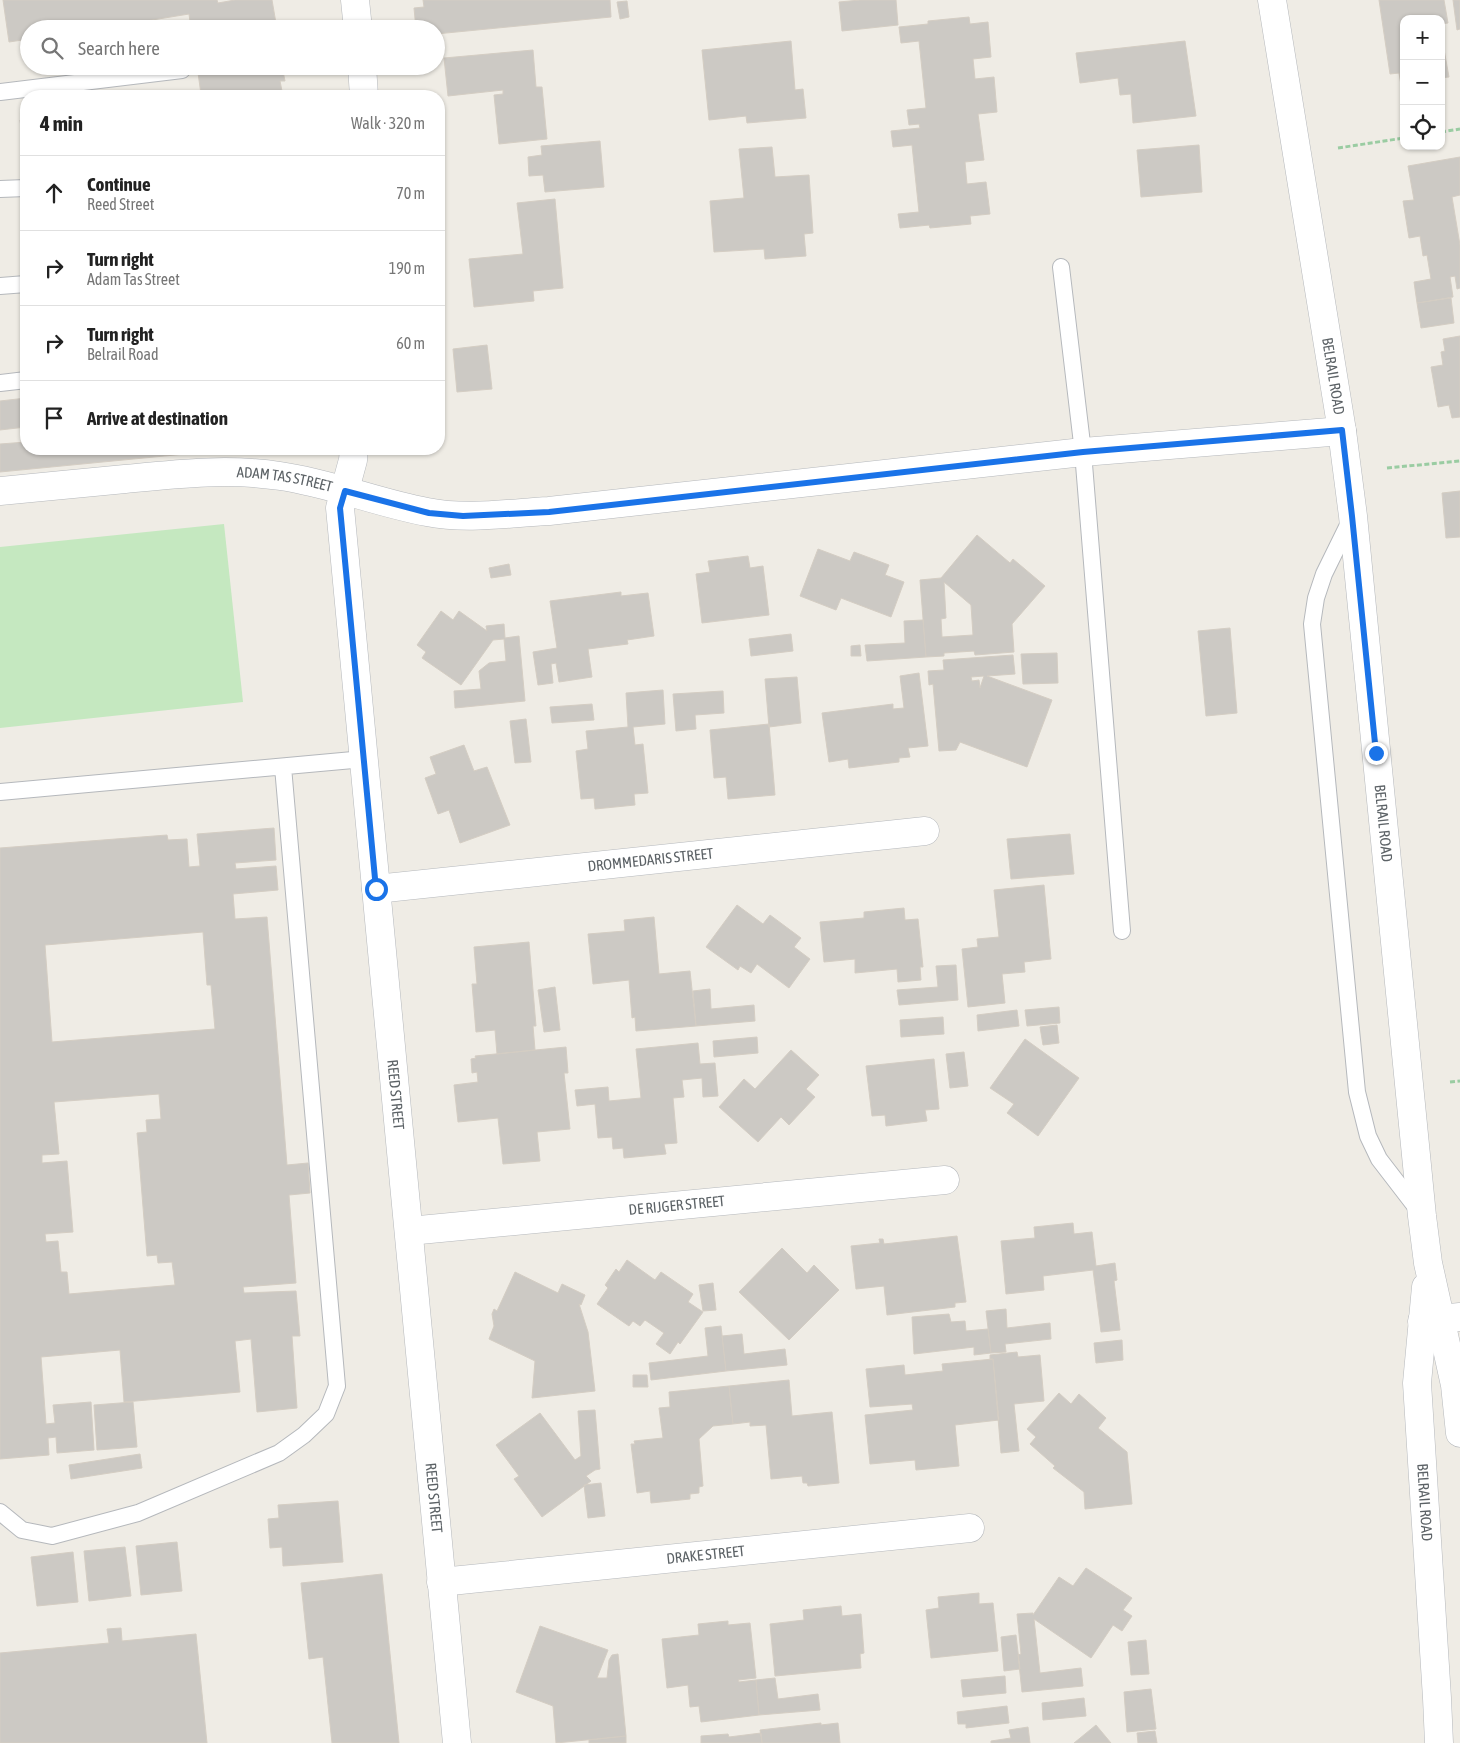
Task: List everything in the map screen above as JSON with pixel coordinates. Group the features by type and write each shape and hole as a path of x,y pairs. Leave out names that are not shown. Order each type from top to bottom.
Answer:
{"street":[{"path":"355,0 357,20"},
{"name":"BELRAIL ROAD","path":"1272,0 1342,430 1422,1216 1428,1263 1455,1385 1460,1433"},
{"path":"363,75 364,90"},
{"name":"ADAM TAS STREET","path":"0,491 173,474 215,472 280,476 429,513 463,516 549,512 1083,452 1342,430"},
{"name":"REED STREET","path":"353,455 340,508 456,1743"},
{"name":"DROMMEDARIS STREET","path":"376,889 925,832"},
{"name":"DE RIJGER STREET","path":"408,1231 945,1180"},
{"name":"BELRAIL ROAD","path":"1439,1743 1417,1383 1441,1319"},
{"name":"DRAKE STREET","path":"442,1582 970,1528"}],"lane":[{"path":"0,92 141,75"},
{"path":"0,190 20,188"},
{"path":"1061,267 1083,452 1122,931"},
{"path":"0,286 20,284"},
{"path":"0,383 20,381"},
{"path":"1352,516 1324,574 1316,598 1312,624 1357,1092 1368,1136 1379,1159 1422,1216"},
{"path":"0,792 364,758"},
{"path":"0,1512 22,1530 52,1536 138,1513 278,1453 304,1435 326,1414 337,1386 283,766"}],"path":[{"path":"1445,131 1460,129"},
{"path":"1338,148 1400,139"},
{"path":"1387,468 1460,461"},
{"path":"1450,1082 1460,1081"}],"green space":[{"path":"224,524 243,702 0,728 0,547"}],"building":[{"path":"3,0 217,0 218,3 235,0 272,0 275,20 190,20 189,14 152,20 20,20 20,40 9,42"},
{"path":"423,0 610,0 611,17 445,33 445,20 415,20 414,8 424,7"},
{"path":"896,0 898,25 842,31 839,2"},
{"path":"1379,0 1444,0 1448,23 1445,23 1445,15 1400,15 1400,79 1399,73 1390,74"},
{"path":"1453,0 1460,0 1460,29 1457,30"},
{"path":"627,1 629,17 620,19 617,2"},
{"path":"969,17 970,24 988,22 991,57 973,59 975,79 994,77 997,112 978,114 984,160 965,162 967,184 986,182 990,214 970,216 971,224 930,228 929,225 900,228 898,214 919,212 912,145 893,147 891,131 920,128 919,124 909,125 907,110 926,108 919,41 901,43 899,27 928,24 928,21"},
{"path":"791,41 795,90 803,89 806,118 747,123 746,116 709,120 702,50"},
{"path":"1185,41 1196,116 1133,123 1131,94 1120,95 1118,78 1080,83 1076,53"},
{"path":"533,50 536,87 542,87 547,139 499,144 494,95 503,94 503,90 448,96 445,58"},
{"path":"1445,55 1449,77 1445,78"},
{"path":"198,75 284,75 285,81 280,81 282,90 200,90"},
{"path":"600,141 604,187 545,192 543,175 529,176 528,157 542,155 541,146"},
{"path":"1199,145 1202,192 1141,197 1137,150"},
{"path":"772,147 775,177 809,175 813,233 804,234 806,256 765,259 764,249 714,252 710,201 744,198 739,149"},
{"path":"1460,157 1460,195 1452,197 1460,245 1460,288 1457,289 1455,276 1450,277 1453,297 1417,303 1414,282 1431,279 1427,255 1423,256 1420,236 1409,238 1403,201 1414,200 1408,166"},
{"path":"555,199 563,288 533,291 534,301 474,307 469,259 523,254 517,203"},
{"path":"1451,298 1454,323 1421,328 1417,303"},
{"path":"1460,336 1460,417 1452,418 1449,405 1438,407 1431,367 1443,365 1441,352 1445,351 1443,339"},
{"path":"487,345 492,389 457,392 453,349"},
{"path":"20,399 20,428 0,430 0,401"},
{"path":"20,442 20,455 175,455 0,472 0,444"},
{"path":"1460,491 1460,537 1446,538 1442,493"},
{"path":"977,535 1010,563 1013,559 1045,586 1012,624 1014,652 975,655 974,651 944,653 944,656 926,657 920,580 941,578","holes":["944,582 971,605 973,635 942,637 941,619 946,618"]},
{"path":"818,549 850,561 854,552 889,565 885,575 904,582 891,617 841,598 836,610 800,596"},
{"path":"748,556 750,568 763,566 769,615 702,623 696,574 710,572 708,561"},
{"path":"509,564 511,575 491,578 489,568"},
{"path":"621,592 621,596 648,593 654,636 627,640 628,644 588,649 592,677 559,682 556,663 551,664 553,683 538,685 533,652 557,648 550,601"},
{"path":"441,611 453,620 459,611 487,631 486,626 504,624 505,638 519,636 525,701 455,708 454,691 481,689 479,671 489,663 506,661 504,639 493,640 461,685 422,658 426,652 417,645"},
{"path":"923,620 926,657 867,661 865,645 905,643 904,621"},
{"path":"1230,628 1237,713 1206,716 1198,631"},
{"path":"791,634 793,651 751,656 749,639"},
{"path":"860,645 861,656 851,656 851,646"},
{"path":"1057,653 1058,683 1023,684 1021,654"},
{"path":"1013,655 1015,674 987,676 1052,700 1027,767 960,742 956,750 939,751 933,684 929,685 928,671 944,670 943,660","holes":["984,676 980,688 979,680 972,681 971,677"]},
{"path":"919,673 928,746 908,748 910,757 899,758 899,762 849,768 848,759 829,762 822,713 893,704 893,709 904,708 900,676"},
{"path":"797,677 801,723 769,727 765,679"},
{"path":"663,690 665,724 633,727 635,745 643,744 648,793 634,794 635,805 595,809 594,798 581,799 576,751 588,749 586,731 628,727 626,693"},
{"path":"723,691 724,713 695,715 696,729 676,731 673,694"},
{"path":"592,704 594,720 552,723 550,707"},
{"path":"526,719 531,762 515,763 510,721"},
{"path":"769,724 775,795 728,799 726,777 714,778 710,730"},
{"path":"464,745 474,771 487,767 510,825 460,843 449,810 438,814 425,778 436,774 430,757"},
{"path":"274,828 276,860 235,863 236,869 276,866 278,890 233,894 235,919 267,917 287,1165 308,1163 310,1193 289,1195 296,1283 243,1287 244,1293 296,1291 300,1336 292,1336 297,1408 257,1412 251,1339 235,1341 240,1392 124,1402 120,1350 41,1357 46,1424 55,1423 53,1405 91,1402 94,1450 57,1453 56,1437 48,1438 49,1455 0,1459 0,848 167,835 168,840 187,839 189,867 200,866 197,834","holes":["203,932 207,985 211,985 215,1029 52,1042 45,945","159,1094 161,1119 146,1120 147,1132 137,1133 147,1256 157,1255 158,1263 172,1262 175,1285 69,1294 67,1272 61,1272 58,1241 46,1242 45,1234 73,1232 67,1161 42,1163 42,1155 59,1154 54,1102"]},
{"path":"1070,834 1074,874 1011,879 1007,839"},
{"path":"1044,885 1051,959 1024,962 1025,972 1002,974 1005,1003 968,1007 962,949 978,947 977,939 999,937 994,890"},
{"path":"737,905 763,924 770,915 801,938 794,947 810,959 789,988 757,964 751,973 740,966 738,970 706,947"},
{"path":"904,908 905,920 918,919 923,967 920,967 921,980 898,982 897,969 855,973 855,959 824,962 820,922 864,918 864,912"},
{"path":"654,917 659,974 690,971 696,1026 636,1031 635,1017 632,1018 629,980 593,984 588,934 625,931 624,920"},
{"path":"529,942 536,1026 533,1026 535,1050 497,1054 495,1030 476,1032 472,984 477,984 474,947"},
{"path":"956,965 958,1000 899,1005 897,990 938,987 936,966"},
{"path":"555,987 560,1030 544,1032 538,990"},
{"path":"710,989 711,1009 754,1005 755,1021 696,1026 693,991"},
{"path":"1059,1007 1060,1023 1027,1026 1025,1010"},
{"path":"1017,1010 1019,1026 978,1031 977,1015"},
{"path":"943,1017 944,1034 901,1037 900,1020"},
{"path":"1057,1025 1059,1043 1043,1045 1040,1027"},
{"path":"757,1037 758,1053 714,1057 713,1041"},
{"path":"1025,1039 1079,1078 1038,1136 1007,1113 1014,1104 990,1088"},
{"path":"698,1043 700,1064 715,1063 718,1096 703,1097 702,1078 682,1080 684,1097 673,1098 677,1143 664,1144 666,1154 624,1158 623,1148 613,1149 612,1137 598,1138 595,1104 577,1106 575,1090 608,1087 609,1101 641,1098 636,1049"},
{"path":"566,1047 568,1073 564,1073 570,1129 537,1132 540,1161 503,1164 498,1118 458,1122 454,1085 478,1082 477,1072 472,1073 471,1059 476,1058 475,1056"},
{"path":"791,1050 819,1075 806,1089 815,1097 789,1125 781,1117 758,1142 719,1107 744,1079 755,1089"},
{"path":"964,1052 968,1086 950,1088 946,1054"},
{"path":"934,1059 939,1109 925,1110 927,1121 886,1126 885,1115 872,1116 866,1066"},
{"path":"1073,1223 1074,1234 1092,1232 1096,1266 1115,1263 1117,1280 1114,1281 1120,1330 1101,1332 1093,1270 1043,1276 1044,1290 1006,1294 1001,1241 1035,1238 1034,1227"},
{"path":"957,1236 966,1302 955,1303 955,1307 887,1315 884,1286 856,1289 851,1246 880,1243 879,1239 883,1239 884,1244"},
{"path":"782,1248 807,1273 814,1265 839,1290 789,1340 739,1292"},
{"path":"627,1260 655,1280 661,1272 693,1294 688,1302 703,1312 680,1344 678,1342 670,1354 656,1344 664,1333 645,1320 640,1326 633,1321 629,1326 597,1304 608,1288 605,1285 616,1269 619,1272"},
{"path":"515,1272 558,1293 562,1284 585,1295 581,1305 579,1304 588,1332 595,1391 532,1398 535,1361 489,1339 494,1326 492,1314 494,1309 497,1311"},
{"path":"713,1283 716,1310 703,1311 699,1285"},
{"path":"1006,1309 1007,1328 1050,1323 1051,1339 1005,1344 1006,1352 991,1353 986,1311"},
{"path":"949,1314 951,1322 965,1321 966,1331 988,1329 991,1353 974,1355 974,1347 914,1354 912,1317"},
{"path":"721,1326 726,1371 651,1380 649,1363 708,1356 705,1328"},
{"path":"742,1334 744,1354 785,1349 787,1365 726,1371 722,1336"},
{"path":"1122,1340 1123,1360 1096,1363 1094,1343"},
{"path":"1017,1352 1018,1357 1040,1355 1044,1401 1014,1404 1019,1451 1001,1453 993,1359 990,1359 990,1355"},
{"path":"993,1359 999,1420 955,1425 959,1466 916,1470 915,1460 870,1464 865,1415 913,1410 912,1404 870,1407 866,1369 904,1365 905,1375 943,1371 942,1364"},
{"path":"633,1375 647,1375 648,1387 633,1387"},
{"path":"789,1380 792,1416 832,1412 839,1483 808,1486 807,1483 803,1483 802,1476 771,1479 766,1425 750,1426 750,1422 733,1424 729,1386"},
{"path":"729,1386 733,1424 713,1426 699,1439 703,1486 699,1487 699,1493 690,1494 690,1499 651,1503 650,1491 637,1493 631,1444 635,1444 634,1441 663,1438 659,1408 670,1407 669,1392"},
{"path":"1059,1393 1071,1404 1079,1394 1106,1418 1098,1428 1127,1452 1132,1504 1085,1509 1084,1492 1053,1468 1055,1466 1030,1444 1036,1437 1027,1429"},
{"path":"133,1402 137,1447 97,1450 94,1405"},
{"path":"595,1410 600,1469 586,1476 591,1481 542,1517 514,1479 519,1476 496,1445 540,1413 575,1460 581,1456 578,1411"},
{"path":"140,1454 142,1468 71,1479 69,1465"},
{"path":"601,1483 605,1516 588,1518 584,1485"},
{"path":"338,1501 343,1562 283,1566 282,1547 270,1548 268,1519 279,1518 278,1505"},
{"path":"177,1542 182,1591 141,1595 136,1546"},
{"path":"125,1547 131,1596 89,1601 84,1551"},
{"path":"73,1552 78,1602 37,1606 31,1557"},
{"path":"1086,1568 1132,1598 1123,1610 1132,1616 1122,1631 1113,1625 1091,1658 1034,1619 1040,1673 1081,1668 1083,1686 1022,1692 1018,1655 1021,1654 1017,1614 1033,1613 1033,1615 1059,1577 1073,1586"},
{"path":"382,1574 399,1743 332,1743 323,1657 309,1659 301,1583"},
{"path":"979,1593 979,1604 993,1603 998,1651 931,1658 926,1610 939,1608 938,1597"},
{"path":"841,1606 842,1616 861,1614 864,1653 860,1654 861,1668 775,1676 770,1624 804,1620 803,1610"},
{"path":"728,1621 728,1625 750,1623 756,1678 738,1680 739,1682 756,1680 759,1715 701,1722 699,1706 690,1707 688,1685 667,1688 662,1639 699,1635 698,1624"},
{"path":"540,1626 608,1650 597,1678 607,1678 609,1660 612,1655 618,1654 626,1736 556,1743 553,1706 516,1692"},
{"path":"121,1628 122,1641 196,1634 207,1743 0,1743 0,1653 109,1643 107,1629"},
{"path":"1016,1635 1020,1669 1004,1671 1001,1637"},
{"path":"1146,1640 1149,1674 1131,1675 1128,1642"},
{"path":"1005,1676 1006,1693 963,1697 961,1680"},
{"path":"775,1678 778,1699 818,1694 820,1710 759,1715 756,1680"},
{"path":"1151,1689 1156,1729 1127,1732 1124,1692"},
{"path":"1084,1698 1086,1716 1043,1720 1042,1703"},
{"path":"1007,1706 1009,1723 966,1728 966,1724 958,1724 957,1712"},
{"path":"821,1723 821,1725 838,1723 840,1743 762,1743 760,1730"},
{"path":"1096,1725 1111,1743 1074,1743"},
{"path":"1028,1727 1030,1743 991,1743 991,1741 1011,1738 1009,1730"},
{"path":"1155,1731 1157,1743 1138,1743 1137,1733"},
{"path":"761,1733 762,1743 701,1743 701,1736 728,1734 729,1737"},
{"path":"626,1736 626,1743 589,1743 589,1740"}],"route":[{"path":"376,889 340,508 345,491 429,513 463,516 549,512 1083,452 1342,430 1376,753"}]}
